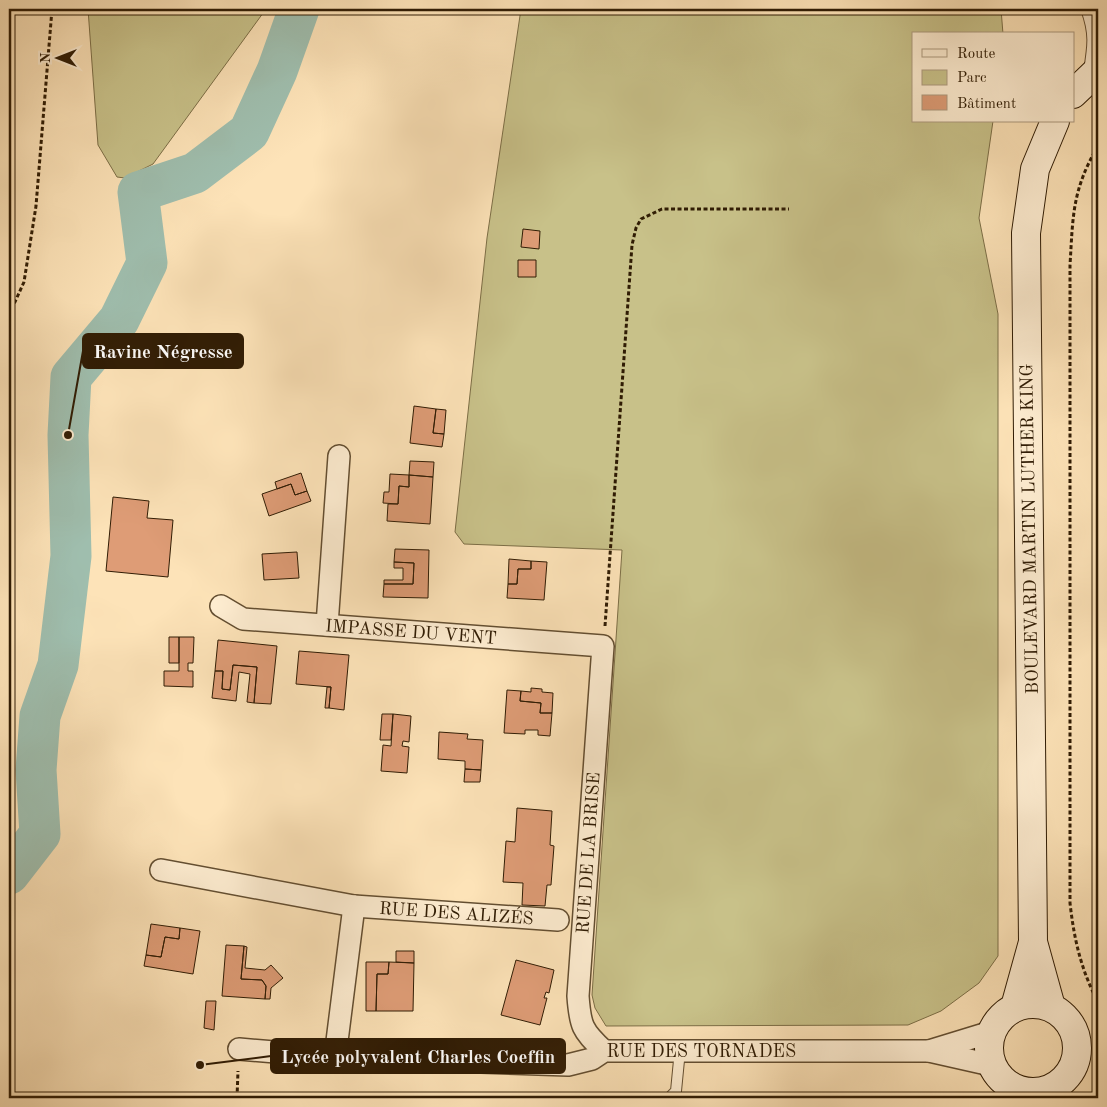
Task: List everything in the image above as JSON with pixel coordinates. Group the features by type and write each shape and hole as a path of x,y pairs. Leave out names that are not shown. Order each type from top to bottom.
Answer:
{"main road":[{"name":"BOULEVARD MARTIN LUTHER KING","path":"1051,1007 1033,942 1026,233 1035,168 1055,122"},
{"name":"BOULEVARD MARTIN LUTHER KING","path":"1015,1007 1033,942"},
{"path":"1033,1003 1051,1007 1070,1024 1075,1035 1077,1047 1071,1071 1052,1093 1015,1093 1000,1078 991,1065 988,1049 991,1032 1000,1017 1015,1007 1033,1003"}],"street":[{"path":"327,625 338,456"},
{"name":"IMPASSE DU VENT","path":"221,606 243,618 603,646"},
{"name":"RUE DE LA BRISE","path":"603,646 578,996 580,1017 586,1034 604,1051"},
{"name":"RUE DES ALIZÉS","path":"161,870 354,906 558,920"},
{"name":"RUE DES ALIZÉS","path":"335,1057 354,906"},
{"name":"RUE DES TORNADES","path":"929,1052 991,1032"},
{"name":"RUE DES TORNADES","path":"238,1049 335,1057 568,1065 592,1059 604,1051 929,1052 991,1065"}],"lane":[{"path":"1086,9 1093,27 1086,81"},
{"path":"1093,9 1098,13"},
{"path":"669,1098 676,1091 680,1050"}],"path":[{"path":"9,315 24,282 36,206 52,9"},
{"path":"1098,146 1081,177 1076,198 1070,265 1070,903 1077,950 1086,978 1098,1002"},
{"path":"603,646 632,246 636,228 641,219 662,209 789,209"},
{"path":"237,1098 238,1049"}],"green space":[{"path":"88,9 266,9 153,164 125,178 117,177 98,145"},
{"path":"521,9 1001,9 1003,32 912,32 912,122 993,122 979,218 998,314 998,956 979,983 941,1011 908,1025 606,1026 595,1008 592,995 622,550 464,544 455,532 487,238"}],"building":[{"path":"523,229 540,231 539,249 521,247"},
{"path":"518,260 536,260 536,277 518,277"},
{"path":"414,406 436,409 433,433 444,434 442,447 410,443"},
{"path":"436,409 446,410 444,434 433,433"},
{"path":"410,461 434,462 433,477 409,475"},
{"path":"301,473 307,491 295,495 291,484 277,489 275,482"},
{"path":"390,474 409,475 409,487 399,486 398,504 383,503 384,492 389,492"},
{"path":"409,475 433,477 430,524 387,521 388,504 398,504 399,486 409,487"},
{"path":"291,484 295,495 307,491 311,501 269,516 262,494"},
{"path":"113,497 149,501 147,518 173,520 168,577 106,571"},
{"path":"395,549 429,550 428,598 383,597 384,584 413,584 414,563 394,562"},
{"path":"297,552 299,578 264,580 262,554"},
{"path":"509,559 531,561 531,569 518,569 517,584 508,584"},
{"path":"531,561 547,562 544,600 507,598 508,584 517,584 518,569 531,569"},
{"path":"394,562 414,563 413,584 384,584 384,580 403,580 403,568 394,568"},
{"path":"169,637 179,637 179,663 169,663"},
{"path":"179,637 194,637 193,663 188,663 188,671 193,671 193,687 164,686 164,671 179,671"},
{"path":"218,640 277,646 271,704 254,703 257,667 233,665 230,690 222,689 223,671 215,671"},
{"path":"299,651 349,655 344,710 329,708 331,687 296,684"},
{"path":"233,665 257,667 254,703 247,702 250,674 239,672 236,701 212,698 215,671 223,671 222,689 230,690"},
{"path":"327,687 331,687 329,708 325,708"},
{"path":"531,688 553,693 552,713 540,713 541,703 520,701 521,691 531,692"},
{"path":"507,690 521,691 520,701 541,703 540,713 552,713 550,736 538,735 538,730 525,730 525,734 504,733"},
{"path":"382,714 393,714 391,740 380,740"},
{"path":"393,714 411,716 409,742 403,741 402,746 409,747 407,773 381,771 383,745 391,746"},
{"path":"439,732 468,734 467,739 483,740 481,770 465,769 465,761 438,759"},
{"path":"465,769 481,770 480,782 464,782"},
{"path":"517,808 552,811 550,845 554,846 551,885 547,885 545,906 522,905 523,883 503,882 506,841 515,842"},
{"path":"151,924 180,928 179,939 165,937 161,957 146,955"},
{"path":"180,928 200,931 193,974 144,966 146,955 161,957 165,937 179,939"},
{"path":"226,945 244,946 241,979 262,980 266,986 265,999 222,996"},
{"path":"244,946 247,947 245,968 265,970 271,965 283,978 271,988 270,999 265,999 266,986 262,980 241,979"},
{"path":"396,951 414,951 414,963 396,962"},
{"path":"516,960 554,970 549,993 546,992 544,998 547,998 540,1025 501,1015"},
{"path":"366,962 389,962 388,974 377,974 376,1011 366,1011"},
{"path":"389,962 414,963 413,1011 376,1011 377,974 388,974"},
{"path":"206,1001 216,1001 214,1030 204,1028"},
{"path":"268,1096 379,1098 268,1098"}],"waterway":[{"path":"9,874 40,834 36,770 40,716 58,665 71,556 68,435 71,377 119,320 147,263 138,192 195,173 249,132 277,71 299,9"}],"place":[{"name":"Ravine Négresse","path":"68,435"},
{"name":"Lycée polyvalent Charles Coeffin","path":"200,1065"}]}
